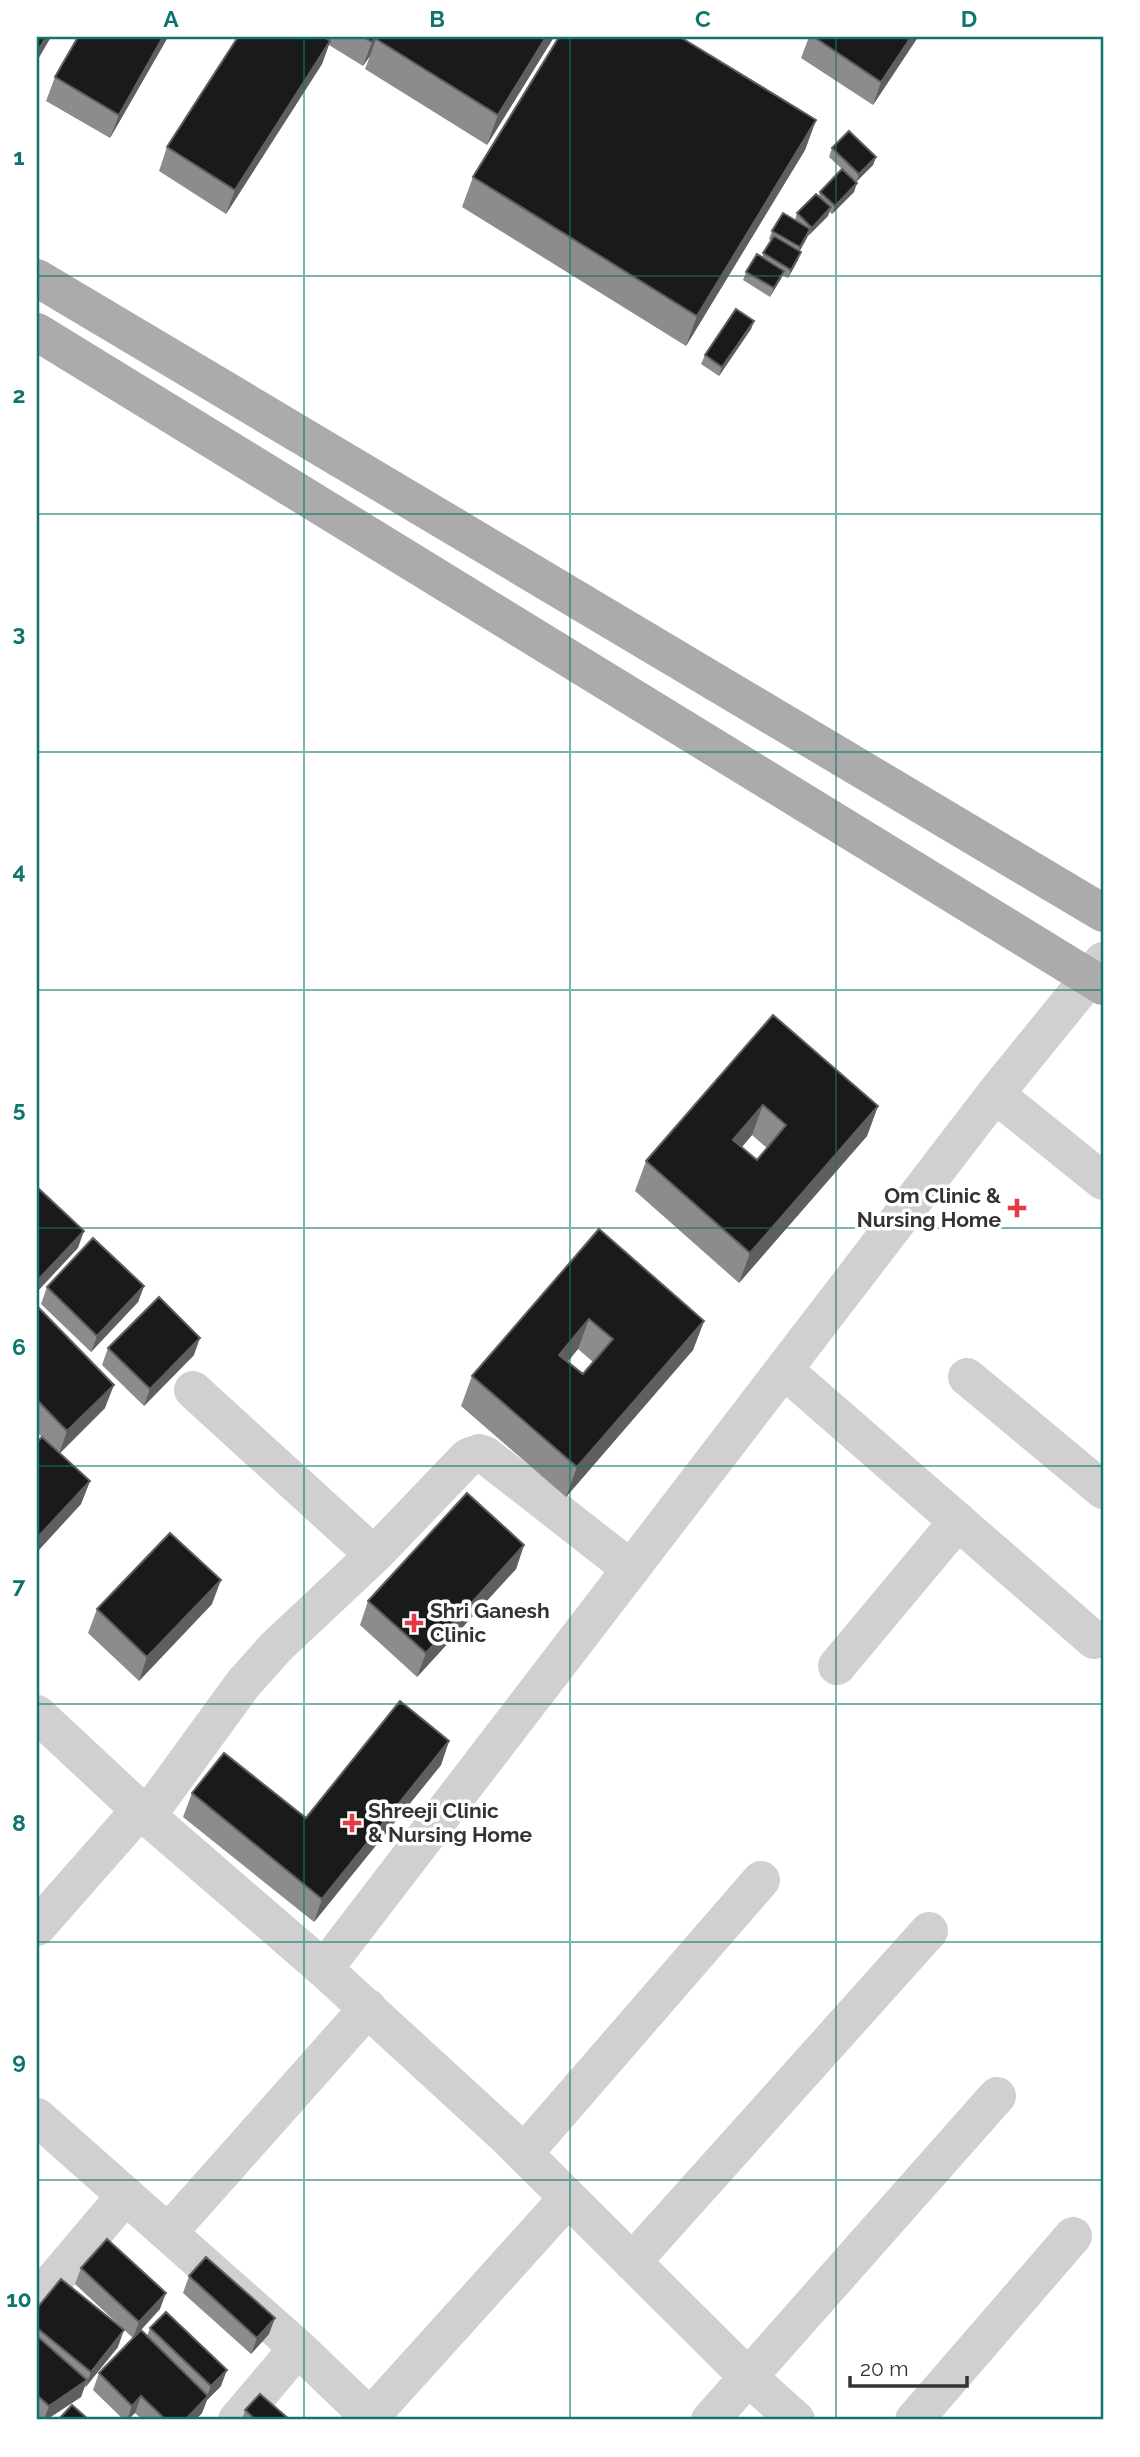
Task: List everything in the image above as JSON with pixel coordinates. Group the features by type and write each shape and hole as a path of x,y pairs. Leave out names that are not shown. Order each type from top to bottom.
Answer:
{"main road":[{"path":"37,278 1103,913"},
{"path":"37,332 1099,975"}],"street":[{"path":"324,1969 995,1094 1099,975"},
{"path":"995,1094 1103,1181"},
{"path":"784,1370 1094,1640"},
{"path":"967,1377 1102,1486"},
{"path":"193,1390 374,1555"},
{"path":"37,1927 143,1813 243,1684 276,1647 374,1555 468,1457 479,1453 485,1455 631,1569"},
{"path":"837,1666 958,1521"},
{"path":"37,1714 143,1813 368,2008 523,2153 748,2377 796,2420"},
{"path":"523,2153 761,1880"},
{"path":"632,2262 929,1931"},
{"path":"167,2234 368,2008"},
{"path":"710,2420 997,2096"},
{"path":"37,2117 298,2348 372,2418 568,2198"},
{"path":"37,2300 125,2196"},
{"path":"914,2420 1073,2236"},
{"path":"237,2420 298,2348"}],"building":[{"path":"37,37 46,37 37,52"},
{"path":"78,37 163,37 119,115 55,77"},
{"path":"238,37 324,37 330,41 235,190 167,147"},
{"path":"546,37 498,115 376,39"},
{"path":"559,37 680,37 816,120 697,316 473,177"},
{"path":"814,37 911,37 881,82"},
{"path":"849,131 876,157 859,174 832,148"},
{"path":"842,169 857,183 835,206 820,192"},
{"path":"816,194 831,207 812,228 797,213"},
{"path":"783,213 810,229 800,247 772,231"},
{"path":"774,236 801,252 791,270 763,253"},
{"path":"757,254 784,271 774,288 746,272"},
{"path":"736,309 754,321 722,367 705,355"},
{"path":"773,1015 878,1106 750,1253 646,1161","holes":["763,1105 786,1125 757,1160 733,1140"]},
{"path":"37,1189 84,1231 37,1281"},
{"path":"599,1229 704,1321 577,1467 472,1376","holes":["589,1319 613,1339 583,1374 559,1355"]},
{"path":"93,1238 144,1286 97,1336 47,1287"},
{"path":"159,1297 200,1338 150,1389 108,1348"},
{"path":"37,1306 114,1385 67,1431 37,1400"},
{"path":"42,1437 90,1481 37,1538 37,1442"},
{"path":"467,1493 524,1545 426,1653 368,1601"},
{"path":"170,1533 221,1580 147,1657 97,1609"},
{"path":"400,1701 449,1741 322,1899 192,1793 224,1753 306,1818"},
{"path":"107,2239 166,2293 139,2322 81,2268"},
{"path":"206,2257 275,2318 257,2338 189,2276"},
{"path":"61,2279 124,2330 91,2372 37,2328 37,2308"},
{"path":"166,2312 227,2370 211,2386 150,2328"},
{"path":"141,2330 208,2396 185,2420 166,2420 141,2396 132,2406 99,2373"},
{"path":"37,2336 87,2380 49,2406 37,2395"},
{"path":"260,2394 290,2420 256,2420 245,2410"},
{"path":"72,2405 89,2420 58,2420"}],"place":[{"name":"Om Clinic & Nursing Home","path":"1017,1208"},
{"name":"Shri Ganesh Clinic","path":"414,1623"},
{"name":"Shreeji Clinic & Nursing Home","path":"352,1823"}]}
